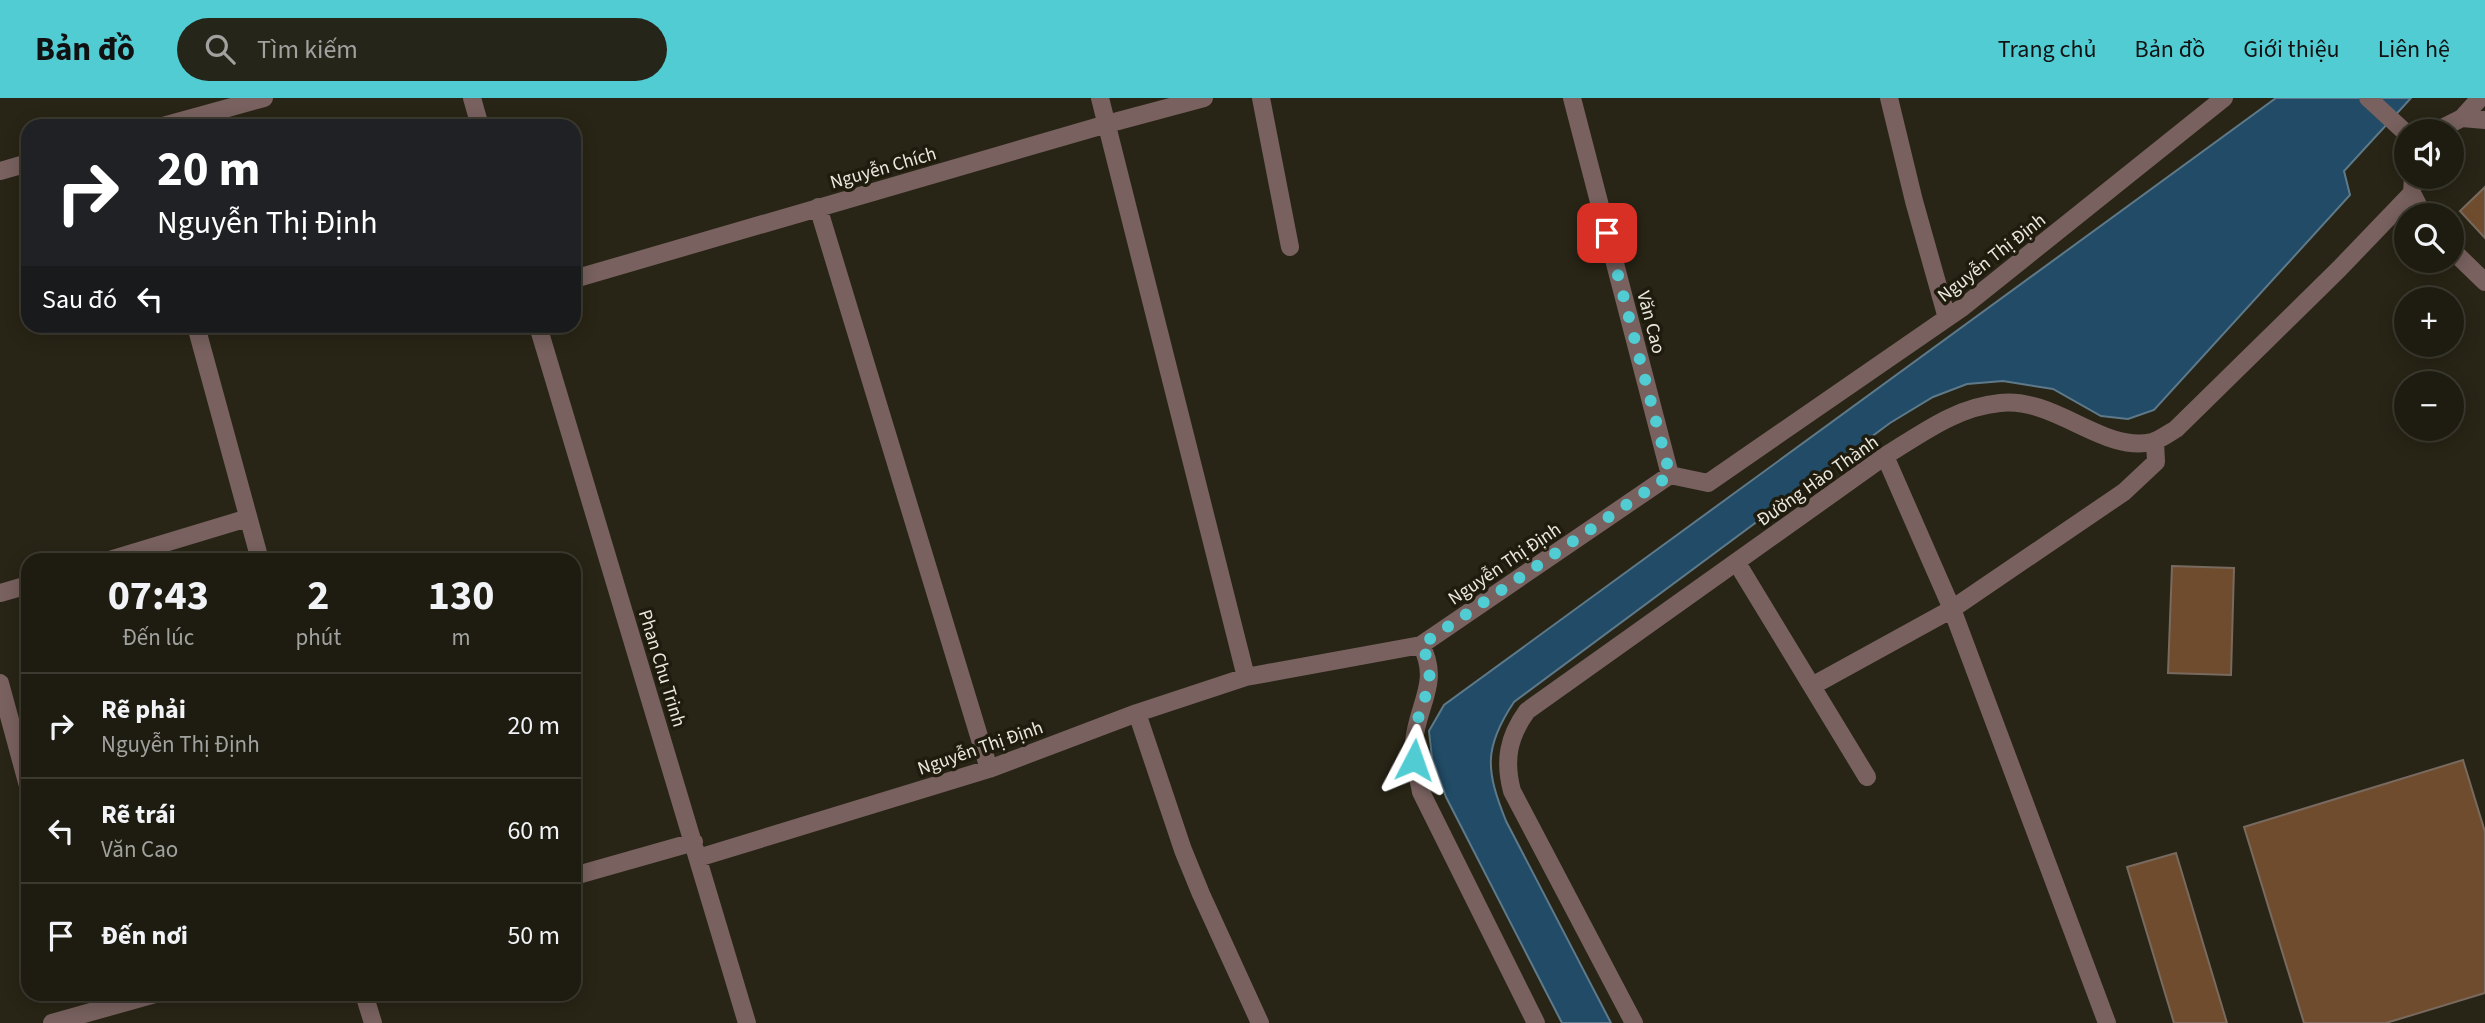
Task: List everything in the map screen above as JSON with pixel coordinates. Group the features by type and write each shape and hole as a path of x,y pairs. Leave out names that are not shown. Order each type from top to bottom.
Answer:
{"street":[{"path":"183,119 233,102 264,98"},
{"path":"472,98 478,119"},
{"path":"1100,98 1246,677"},
{"name":"Nguyễn Chích","path":"581,277 1205,98"},
{"path":"1261,98 1290,247"},
{"name":"Văn Cao","path":"1572,98 1670,475"},
{"path":"1889,98 1947,318"},
{"name":"Nguyễn Thị Định","path":"581,875 696,850 989,769 1137,713 1246,677 1421,645 1670,475 1708,483 1947,318 2224,98"},
{"path":"2368,98 2394,122"},
{"path":"2462,118 2480,98"},
{"path":"2462,118 2485,120"},
{"path":"0,171 21,165"},
{"path":"1812,687 1952,609 2124,492 2156,462 2155,441 2176,429 2339,269 2409,189"},
{"path":"818,208 989,769"},
{"path":"2464,262 2485,282"},
{"path":"198,333 258,553"},
{"name":"Phan Chu Trinh","path":"540,333 747,1023"},
{"name":"Đường Hào Thành","path":"1634,1023 1512,791 1507,756 1517,724 1527,711 1885,456 1944,419 1973,407 2002,402 2026,403 2055,412 2111,439 2134,443 2155,441"},
{"path":"1885,456 1952,609 2107,1023"},
{"path":"132,553 248,517"},
{"path":"1737,563 1867,777"},
{"path":"0,593 21,587"},
{"path":"1421,645 1428,657 1431,674 1414,743 1414,760 1421,792 1536,1023"},
{"path":"0,683 21,760"},
{"path":"1137,713 1183,850 1261,1023"},
{"path":"52,1023 130,1001"},
{"path":"366,1001 373,1023"}],"water":[{"path":"2276,98 2411,98 2344,171 2350,195 2154,410 2128,419 2101,416 2053,389 2003,381 1967,384 1933,397 1890,423 1514,702 1497,733 1493,747 1491,760 1494,788 1506,821 1611,1023 1562,1023 1446,797 1432,758 1429,731 1444,705"}],"building":[{"path":"2485,187 2485,238 2464,215 2464,207"},
{"path":"2172,566 2234,568 2231,675 2168,673"},
{"path":"2463,760 2485,832 2485,993 2386,1023 2304,1023 2244,827"},
{"path":"2176,853 2227,1023 2174,1023 2127,867"}],"route":[{"path":"1414,760 1416,726 1431,674 1428,657 1421,645 1670,475 1607,233"}]}
